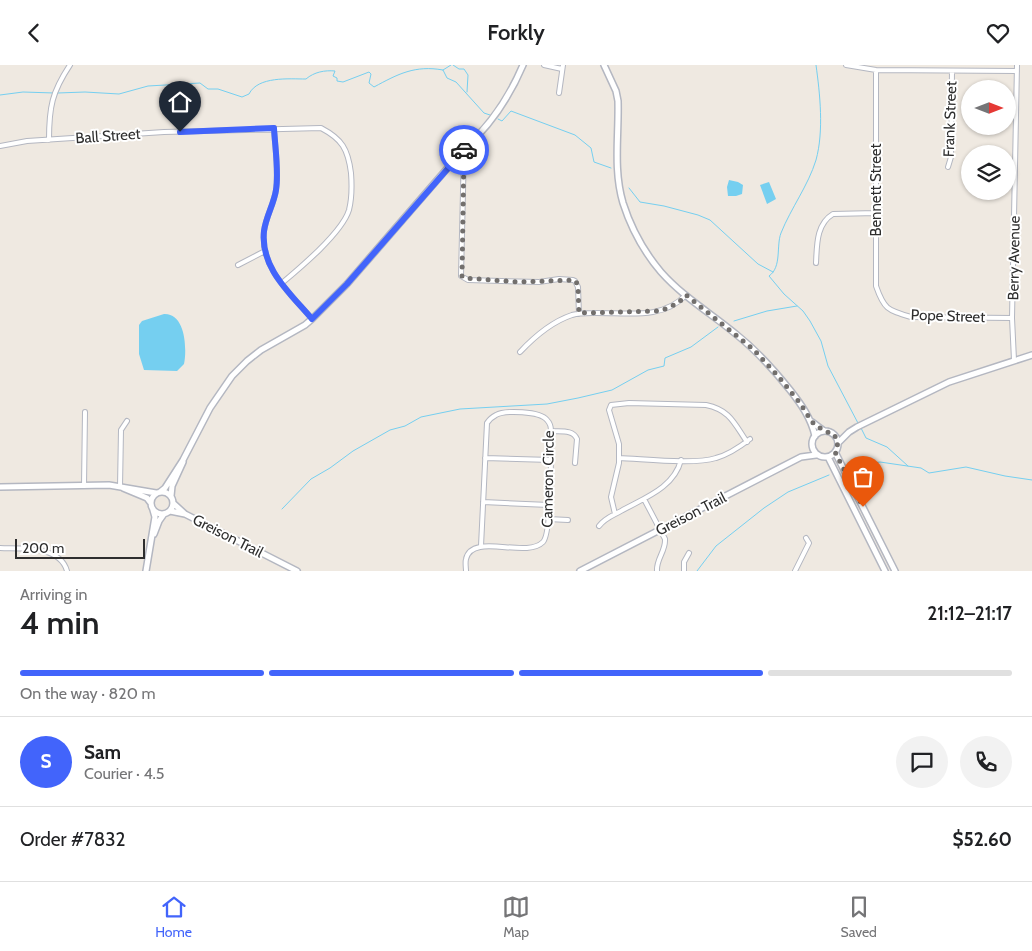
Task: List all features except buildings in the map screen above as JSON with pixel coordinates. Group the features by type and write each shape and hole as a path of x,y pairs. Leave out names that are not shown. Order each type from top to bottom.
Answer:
{"street":[{"path":"49,140 51,101 61,78 70,65"},
{"path":"164,514 157,513 151,506 152,498 165,488 183,460 210,408 232,376 261,350 305,325 360,269 464,149 481,134 494,118 516,81 523,65"},
{"path":"544,65 562,67 559,93"},
{"path":"604,65 616,91 618,101 617,164 620,189 623,203 640,244 662,273 686,295 737,335 766,362 792,392 812,422 824,431 834,434 849,432"},
{"path":"846,65 876,70 1017,71"},
{"path":"926,65 926,70"},
{"name":"Berry Avenue","path":"1014,360 1012,318 1017,65"},
{"name":"Bennett Street","path":"876,70 876,285 882,303 887,307"},
{"name":"Frank Street","path":"948,167 951,157 952,71"},
{"path":"274,128 277,187 275,199 264,229 265,251 274,274 312,319"},
{"name":"Ball Street","path":"0,146 27,141 164,132 321,128 333,134 345,146 350,163 352,196 348,213 340,226 311,259 282,283"},
{"path":"464,149 462,276 468,279 518,282 573,280 576,281 578,287 579,313"},
{"path":"816,263 820,229 827,217 833,213 876,213"},
{"path":"238,265 265,251"},
{"path":"520,352 534,337 561,319 579,313 661,311 678,303 686,295"},
{"name":"Pope Street","path":"887,307 895,313 911,317 1012,318"},
{"path":"812,422 814,436 812,446 816,455 828,457 835,452 838,443 857,427 949,382 1032,355"},
{"path":"615,514 611,497 620,444 610,410 612,405 706,405 716,407 723,410 730,417 748,441 718,457 681,460 619,458"},
{"path":"84,486 85,412"},
{"name":"Cameron Circle","path":"502,412 533,413 547,419 552,431 548,519 546,537 543,542 531,549 481,546 487,423 495,415 502,412"},
{"path":"120,487 121,430 127,421"},
{"path":"552,431 570,432 576,435 576,463"},
{"path":"814,436 824,431"},
{"path":"834,434 838,443"},
{"name":"Greison Trail","path":"580,571 801,457 812,446"},
{"path":"835,452 894,571"},
{"name":"Greison Trail","path":"801,457 816,455"},
{"path":"828,457 885,571"},
{"path":"485,458 551,460"},
{"path":"150,546 159,521 164,514 170,511 173,503 171,497 172,486 183,460"},
{"path":"599,526 604,520 644,499 670,482 679,468 681,460"},
{"path":"0,487 120,487 166,493 171,497"},
{"path":"120,487 147,498 151,506 154,517 146,571"},
{"path":"644,499 664,534 666,545 658,560 657,571"},
{"path":"483,502 549,505"},
{"name":"Greison Trail","path":"173,503 185,514"},
{"name":"Greison Trail","path":"170,511 185,514 298,571"},
{"path":"548,519 568,520"},
{"path":"794,571 810,543 806,538"},
{"path":"466,571 466,559 470,552 481,546"},
{"path":"0,548 27,549 52,553 62,560 67,571"},
{"path":"684,571 684,561 689,553"}],"water":[{"path":"729,180 743,185 742,194 728,196 727,187"},
{"path":"769,182 776,199 767,204 760,185"},
{"path":"164,314 171,315 177,319 181,326 185,342 184,364 177,371 144,370 139,354 139,325 142,321"}],"waterway":[{"path":"443,70 451,65"},
{"path":"453,65 459,69 464,69 468,75 467,92"},
{"path":"816,65 821,125 816,160 809,179 781,233 776,267 769,276 784,294 803,311 810,321 821,341 828,366 859,425"},
{"path":"58,93 119,94 148,86 200,83 208,89 218,89 242,97 249,94 259,84 267,81 306,79 324,71 335,71 333,76 337,78 337,81 343,82 369,72 371,74 369,83 374,87 407,72 433,69 443,70 447,78 456,82 484,113 490,115"},
{"path":"0,95 23,92 54,93"},
{"path":"498,119 502,121 511,111 575,135 591,148 594,162 611,168"},
{"path":"629,188 640,202 664,206 710,220 758,264 773,272"},
{"path":"734,321 767,311 797,306"},
{"path":"282,509 311,479 353,451 390,430 405,426 421,417 460,409 547,404 612,390 648,370 664,366 665,358 691,347 718,327"},
{"path":"861,428 866,438 887,447 908,466"},
{"path":"852,466 880,462 921,468 929,473 966,467 1032,480"},
{"path":"697,571 716,546 764,508 788,492 829,475"}],"way so far":[{"path":"464,150 462,276 464,278 518,282 573,280 576,281 578,287 579,313 644,313 661,311 671,308 686,295 753,349 779,377 800,403 812,422 824,431 834,434 838,443 835,452 863,507"}],"route":[{"path":"180,132 244,131 274,128 277,187 275,199 264,229 266,255 274,274 312,319 347,284 464,150"}]}
